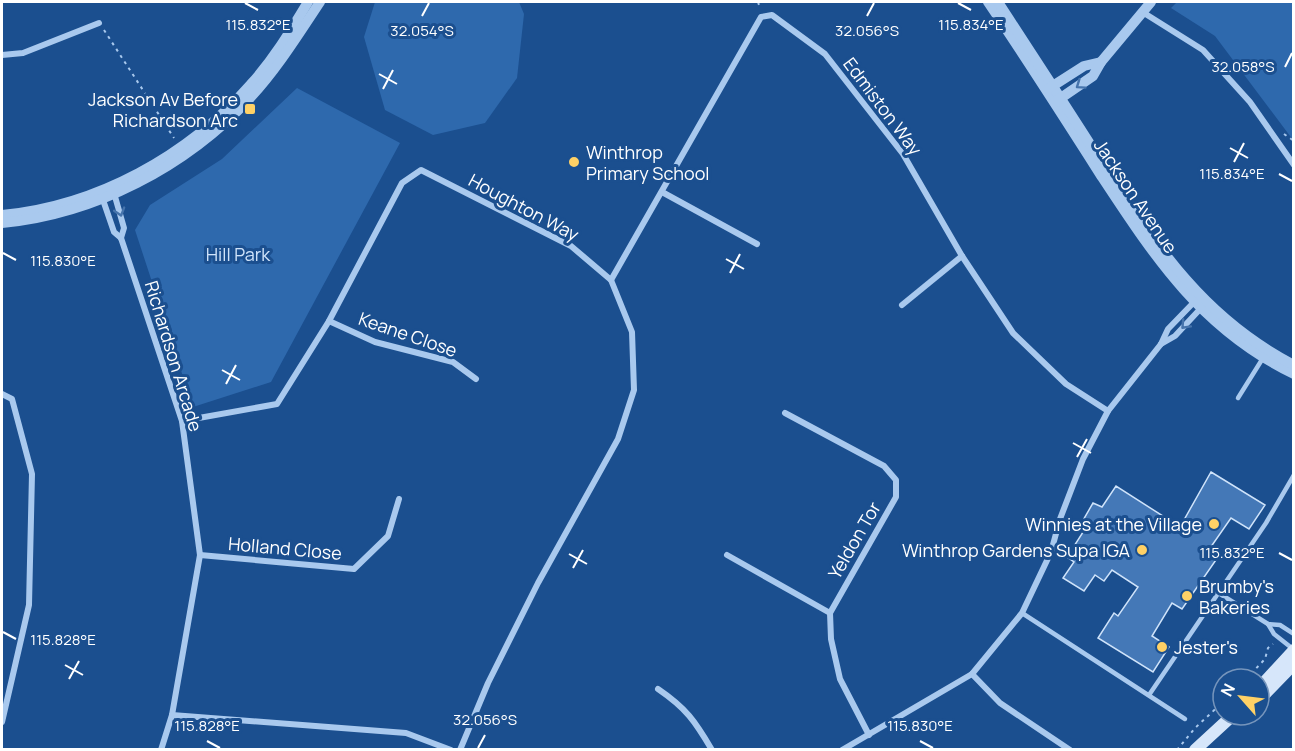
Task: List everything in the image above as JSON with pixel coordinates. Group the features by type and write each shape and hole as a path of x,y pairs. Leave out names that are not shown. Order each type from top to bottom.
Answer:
{"main road":[{"path":"1271,675 1293,650"},
{"path":"1271,687 1293,664"},
{"path":"1195,750 1220,727"},
{"path":"1208,750 1232,727"}],"street":[{"path":"113,190 180,148 217,120 253,83 308,2"},
{"path":"2,223 51,214 169,165 225,123 261,85 320,2"},
{"name":"Jackson Avenue","path":"988,2 1152,238 1200,303 1263,358 1293,374"},
{"name":"Jackson Avenue","path":"998,2 1049,89"},
{"path":"1057,101 1093,76 1101,62 1151,2"},
{"path":"1144,13 1203,50 1250,102 1293,165"},
{"name":"Edmiston Way","path":"611,280 761,17 772,15 825,54 903,154 962,256 1013,333 1066,384 1108,411"},
{"path":"2,54 23,53 99,22"},
{"path":"1049,89 1084,66 1101,62"},
{"name":"Houghton Way","path":"182,421 277,404 329,321 402,183 421,170 571,246 611,280 632,332 634,390 618,439 538,583 488,683 460,750"},
{"path":"113,190 124,228 121,238"},
{"path":"662,192 757,244"},
{"path":"2,215 101,195"},
{"name":"Richardson Arcade","path":"101,195 114,232 121,238 182,421 200,555 172,715 161,750"},
{"path":"902,305 962,256"},
{"path":"842,750 972,674 1022,613 1051,552 1060,519 1083,459 1108,411 1161,344 1176,336 1200,303"},
{"name":"Jackson Avenue","path":"1200,303 1266,351 1293,365"},
{"name":"Keane Close","path":"329,321 375,342 453,362 476,379"},
{"path":"2,394 12,399 33,474 29,605 2,722"},
{"name":"Yeldon Tor","path":"785,414 884,466 896,480 896,497 830,613"},
{"name":"Holland Close","path":"200,555 354,568 388,536 399,500"},
{"path":"727,555 830,613 831,639 840,679 870,735"},
{"path":"972,674 1000,703 1070,750"},
{"path":"658,689 680,704 693,717 711,750"},
{"path":"172,715 406,733 451,750"}],"lane":[{"path":"1238,398 1263,358"},
{"path":"1149,695 1266,523 1293,475"},
{"path":"1217,592 1268,624 1274,634 1293,650"},
{"path":"1022,613 1185,719"},
{"path":"1268,624 1280,625 1293,634"}],"path":[{"path":"99,22 180,148"},
{"path":"1257,667 1265,659 1268,648"},
{"path":"1177,750 1211,713"}],"green space":[{"path":"375,2 519,2 524,14 517,78 485,123 433,135 385,110 364,37"},
{"path":"1177,2 1293,2 1293,140 1215,36 1171,8"},
{"name":"Hill Park","path":"297,88 400,143 271,382 193,407 135,230 150,205 222,159"}],"building":[{"path":"1211,472 1265,505 1249,529 1231,518 1208,551 1218,557 1182,609 1172,603 1152,636 1169,647 1153,672 1098,638 1114,613 1118,616 1138,587 1112,570 1104,581 1095,575 1084,591 1063,578 1074,562 1067,557 1087,526 1082,522 1093,503 1102,507 1116,486 1180,527"}],"place":[{"name":"Jackson Av Before Richardson Arc","path":"250,109"},
{"name":"Winthrop Primary School","path":"574,162"},
{"name":"Winnies at the Village","path":"1214,524"},
{"name":"Winthrop Gardens Supa IGA","path":"1142,550"},
{"name":"Brumby's Bakeries","path":"1187,596"},
{"name":"Jester's","path":"1162,647"}]}
